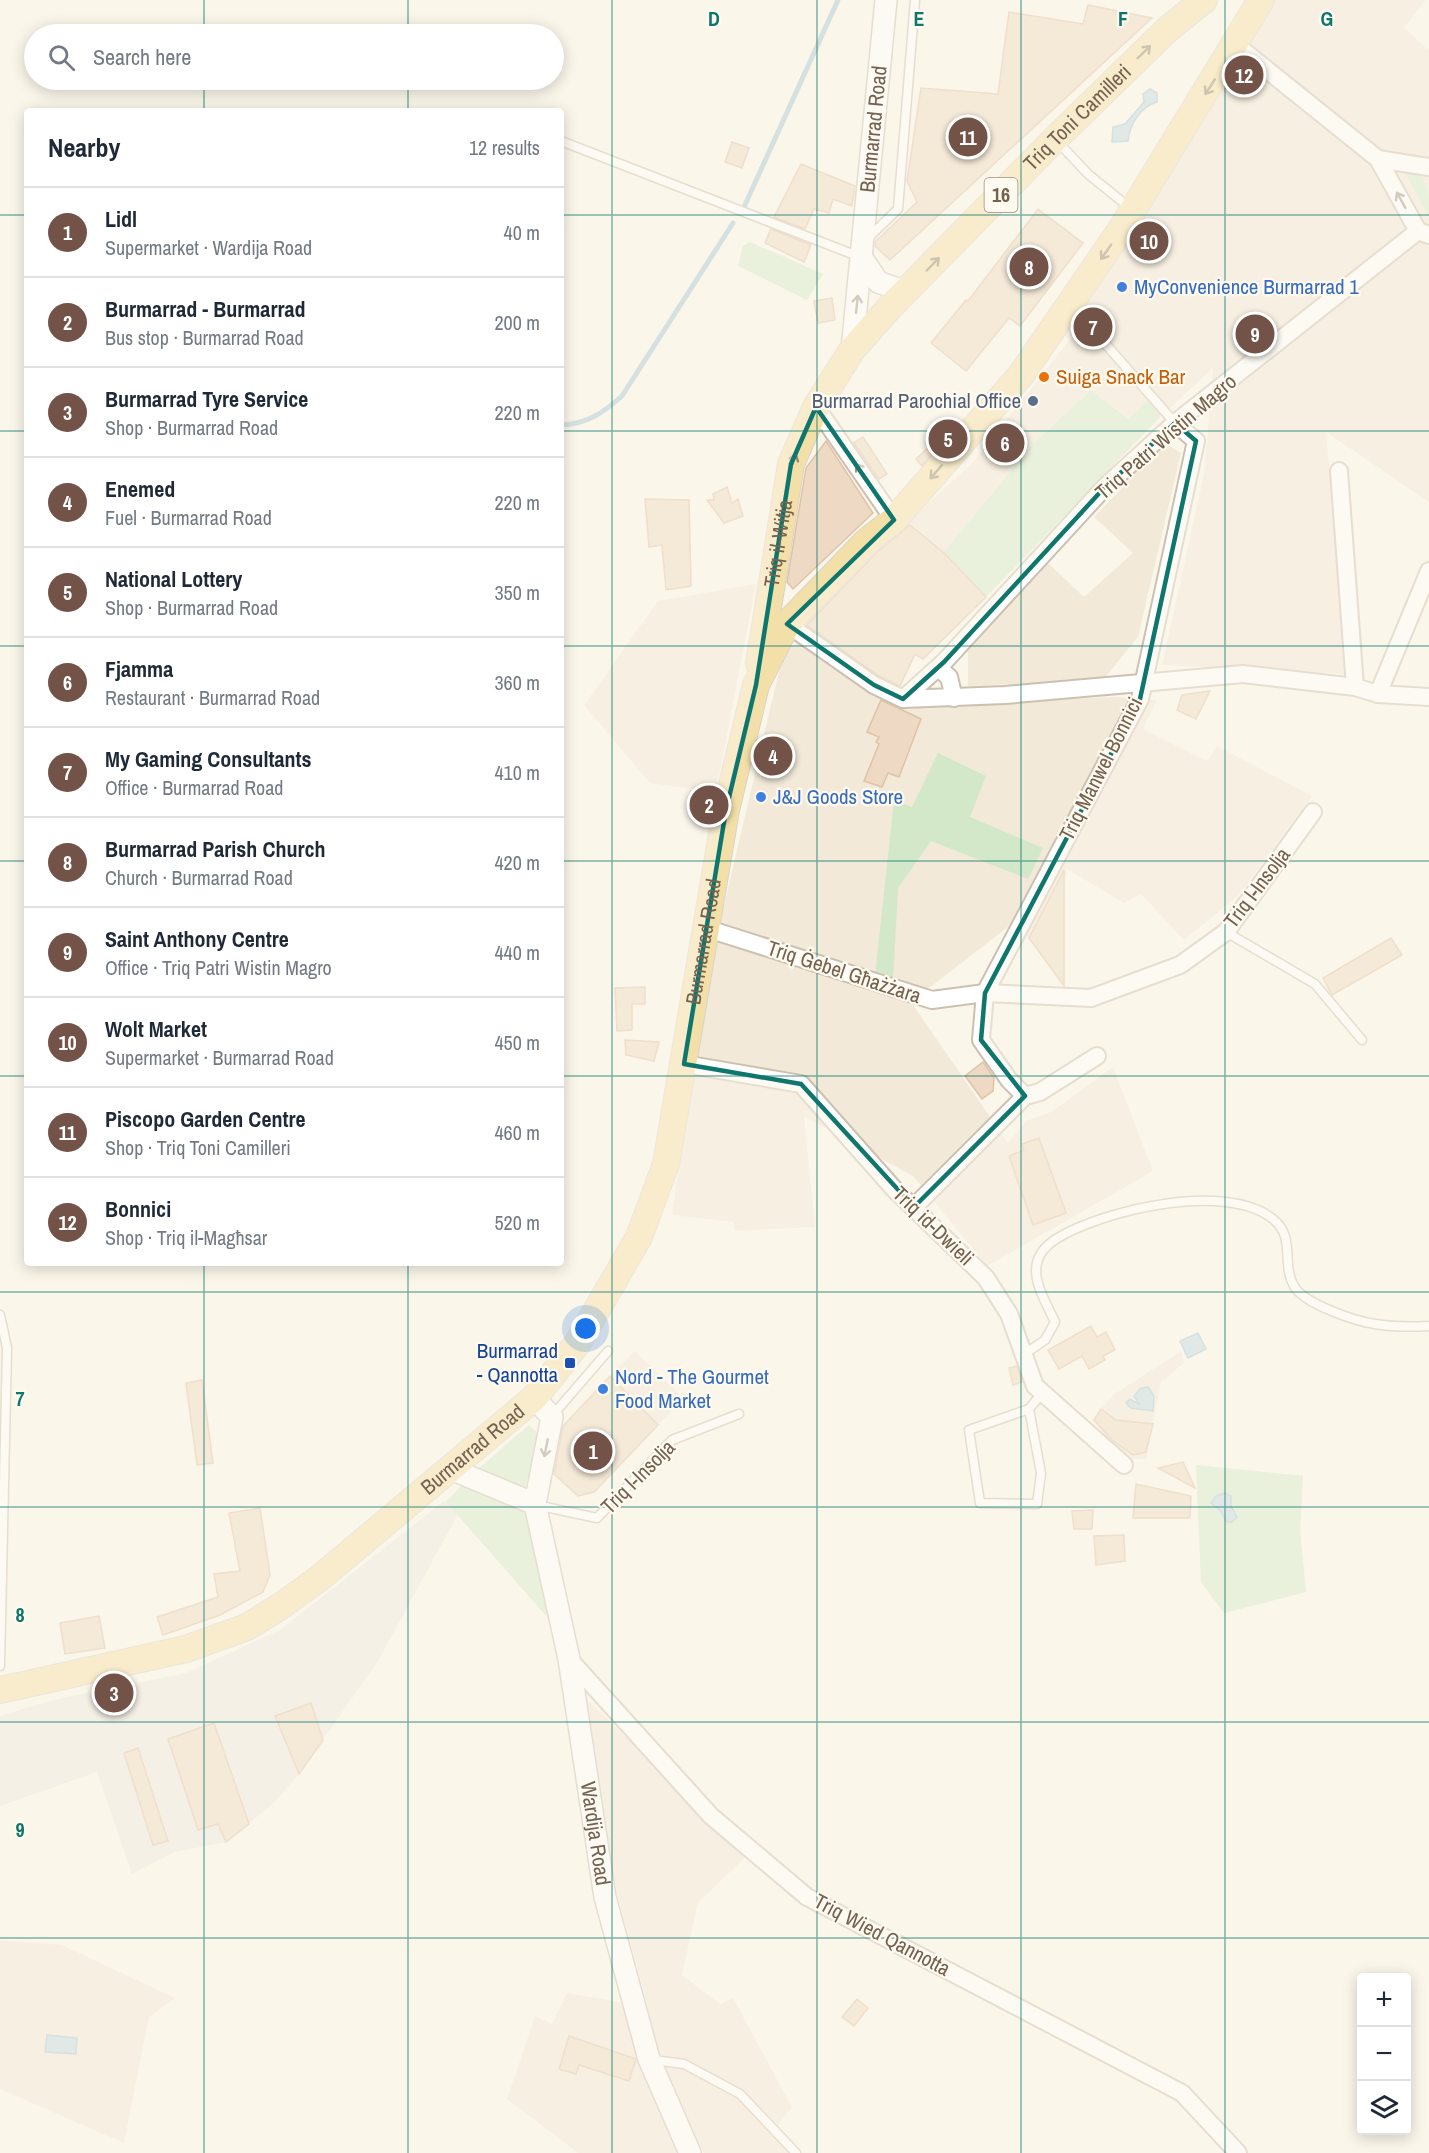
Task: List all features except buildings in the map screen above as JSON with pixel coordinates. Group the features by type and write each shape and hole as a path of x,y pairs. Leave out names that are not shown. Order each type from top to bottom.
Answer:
{"main road":[{"name":"Triq Toni Camilleri","path":"816,407 852,350 906,292 1055,139 1168,29 1204,0"},
{"path":"1235,0 1239,34"},
{"name":"Burmarrad Road","path":"0,1690 186,1649 247,1627 321,1577 534,1398 577,1344 639,1237 666,1164 726,810 756,686 787,624 867,541 894,520 1021,375 1132,211 1261,0"},
{"name":"Triq il-Witja","path":"756,686 791,464 816,407"}],"street":[{"name":"Burmarrad Road","path":"852,350 886,0"},
{"path":"1239,34 1378,159 1424,233"},
{"path":"1378,159 1429,167"},
{"name":"Triq Patri Wistin Magro","path":"903,699 938,668 1104,488 1175,423 1424,233"},
{"path":"862,250 878,282 906,292"},
{"path":"816,407 894,520"},
{"name":"Triq Manwel Bonnici","path":"1025,1096 1009,1080 981,1041 985,993 1140,699 1196,441 1175,423"},
{"path":"1339,471 1355,687"},
{"path":"1378,694 1429,571"},
{"path":"787,624 874,685 903,699 954,698 1243,675 1355,687 1378,694 1429,697"},
{"path":"938,668 949,676 954,698"},
{"name":"Triq l-Insolja","path":"985,993 1091,998 1180,965 1226,932 1313,812"},
{"name":"Triq Ġebel Għażżara","path":"705,928 932,1000 985,993"},
{"path":"914,1207 1025,1096 1040,1092 1097,1056"},
{"name":"Triq id-Dwieli","path":"684,1064 801,1084 914,1207 986,1278 1006,1307 1032,1380 1042,1394 1124,1465"},
{"path":"534,1398 552,1417"},
{"name":"Wardija Road","path":"552,1417 535,1504 569,1659 605,1897 649,2060 690,2153"},
{"path":"451,1469 535,1504"},
{"name":"Triq Wied Qannotta","path":"569,1659 711,1816 807,1897 1182,2093 1238,2153"}],"lane":[{"path":"564,142 862,250 898,209 915,0"},
{"path":"1055,139 1088,174 1132,211"},
{"path":"1070,304 1175,423"},
{"path":"1226,932 1315,984 1362,1040"},
{"path":"1023,1355 1045,1340 1055,1322 1038,1286 1035,1265 1043,1247 1094,1219 1159,1204 1220,1201 1250,1207 1274,1219 1288,1239 1293,1286 1307,1300 1372,1324 1405,1327 1429,1326"},
{"path":"0,1315 7,1348 0,1666"},
{"path":"552,1417 608,1351"},
{"path":"1029,1409 1041,1473 1037,1504 980,1503 969,1430 1029,1409 1042,1394"},
{"name":"Triq l-Insolja","path":"535,1504 597,1518 672,1440 739,1414"},
{"path":"649,2060 684,2064 740,2094 796,2153"}],"highlighted area":[{"path":"816,407 894,520 787,624 874,685 903,699 944,662 1104,488 1175,423 1196,441 1140,699 985,993 981,1040 1025,1096 914,1207 801,1084 684,1064 726,810 756,685 791,464"}],"shaded area":[{"path":"1269,0 1426,0 1404,28 1429,50 1429,502 1326,432 1348,674 1162,665 1204,474 1213,368 1168,410 1081,310"},
{"path":"1083,323 1151,397 1130,419 1091,390 1033,444 943,553 907,523 973,462"},
{"path":"1165,443 1181,453 1138,637 1103,680 968,686 968,646 1047,562 1084,597 1133,553 1094,517"},
{"path":"756,584 716,792 650,783 584,705 658,601"},
{"path":"798,643 898,707 1114,697 1157,700 1143,729 1207,761 1217,746 1312,796 1239,895 1184,940 1141,894 1124,903 1067,869 1064,885 1064,986 1029,938 1013,923 911,1002 1008,1143 1026,1121 1051,1112 1113,1067 1153,1171 987,1266 913,1176 804,1116 815,1227 734,1231 734,1222 672,1215 707,978 784,650"},
{"path":"635,1351 684,1399 658,1425 610,1376"},
{"path":"1181,1351 1184,1363 1161,1382 1146,1459 1126,1459 1092,1420 1113,1395"},
{"path":"444,1501 458,1514 378,1661 299,1774 275,1802 226,1842 175,1852 132,1874 97,1772 0,1806 0,1716 53,1700 186,1673 280,1630"},
{"path":"590,1702 747,1856 698,1902 682,1975 720,2004 733,1998 792,2107 771,2134 789,2153 704,2153 700,2144 688,2153 578,2153 507,2099 535,2016 552,2024 567,1993 648,2007 617,1892 580,1703"},
{"path":"0,1940 62,1945 175,1998 149,2017 124,2143 0,2089"}],"green space":[{"path":"1409,167 1421,175 1427,186 1429,216 1405,173"},
{"path":"750,242 823,274 807,300 738,266 743,246"},
{"path":"1091,390 1129,419 1149,399 1161,416 986,597 943,553 1033,444"},
{"path":"938,753 986,776 970,817 1043,848 1028,879 931,841 898,888 893,981 875,976 894,800 912,807"},
{"path":"529,1425 540,1435 524,1492 478,1469"},
{"path":"1196,1465 1303,1476 1300,1531 1306,1592 1224,1613 1201,1582"},
{"path":"462,1485 512,1503 526,1515 542,1558 551,1617 548,1618 446,1502"}],"water":[{"path":"1150,89 1157,93 1157,102 1151,104 1137,117 1128,141 1112,142 1113,127 1125,124 1144,102 1143,94"},
{"path":"1198,1333 1206,1349 1188,1358 1180,1341"},
{"path":"1148,1387 1154,1396 1153,1411 1131,1408 1126,1403 1130,1399 1140,1405 1134,1396 1141,1388"},
{"path":"1224,1493 1231,1496 1231,1506 1237,1517 1232,1522 1227,1522 1220,1510 1211,1503 1216,1496"},
{"path":"47,2035 77,2038 76,2054 45,2052"}],"waterway":[{"path":"744,207 838,0"},
{"path":"564,425 587,420 608,408 622,396 733,223"}],"place":[{"name":"Bonnici","path":"1244,75"},
{"name":"Piscopo Garden Centre","path":"968,137"},
{"name":"Wolt Market","path":"1149,241"},
{"name":"Burmarrad Parish Church","path":"1029,267"},
{"name":"MyConvenience Burmarrad 1","path":"1122,287"},
{"name":"My Gaming Consultants","path":"1093,327"},
{"name":"Saint Anthony Centre","path":"1255,334"},
{"name":"Suiga Snack Bar","path":"1044,377"},
{"name":"Burmarrad Parochial Office","path":"1033,401"},
{"name":"National Lottery","path":"948,439"},
{"name":"Fjamma","path":"1005,443"},
{"name":"Enemed","path":"773,756"},
{"name":"J&J Goods Store","path":"761,797"},
{"name":"Burmarrad - Burmarrad","path":"709,805"},
{"name":"Burmarrad - Qannotta","path":"570,1363"},
{"name":"Nord - The Gourmet Food Market","path":"603,1389"},
{"name":"Lidl","path":"593,1451"},
{"name":"Burmarrad Tyre Service","path":"114,1693"}]}
